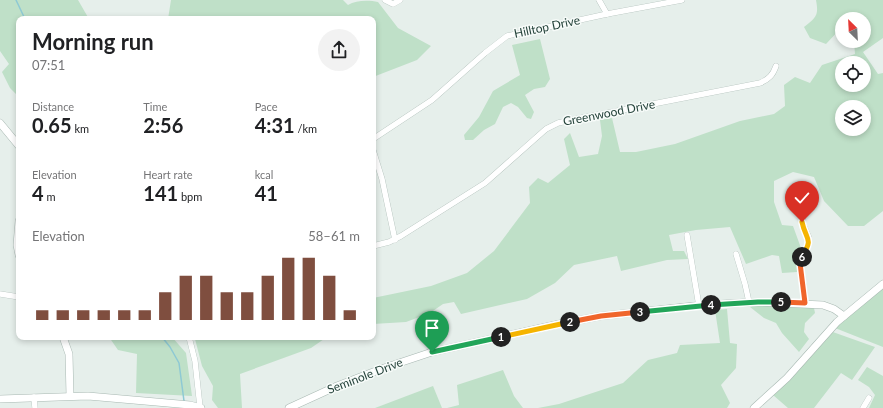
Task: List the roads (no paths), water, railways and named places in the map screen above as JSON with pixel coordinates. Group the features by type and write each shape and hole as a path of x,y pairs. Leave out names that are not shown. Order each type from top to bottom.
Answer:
{"street":[{"path":"385,0 393,4 400,0"},
{"path":"598,0 606,14"},
{"name":"Hilltop Drive","path":"376,138 432,100 485,53 507,36 606,14 682,0"},
{"name":"Greenwood Drive","path":"376,245 395,240 410,232 485,183 546,129 552,126 571,120 760,83 772,75 776,66"},
{"path":"0,123 16,142"},
{"path":"376,160 382,179 395,240"},
{"path":"794,206 803,214 803,226 809,238 808,247 802,256 800,263 805,303"},
{"path":"687,235 699,306"},
{"path":"736,254 745,284 748,302"},
{"path":"754,408 787,378 844,316 883,284"},
{"path":"0,294 16,297"},
{"name":"Seminole Drive","path":"289,408 330,389 373,372 432,352 590,318 748,302 805,303 829,307 844,316"},
{"path":"64,340 69,354 70,396"},
{"path":"0,399 70,396 104,397 190,405 200,408 195,360 190,340"},
{"path":"34,397 35,408"},
{"path":"863,408 868,398"}],"waterway":[{"path":"16,0 24,16"},
{"path":"164,340 179,363 184,401"}]}
